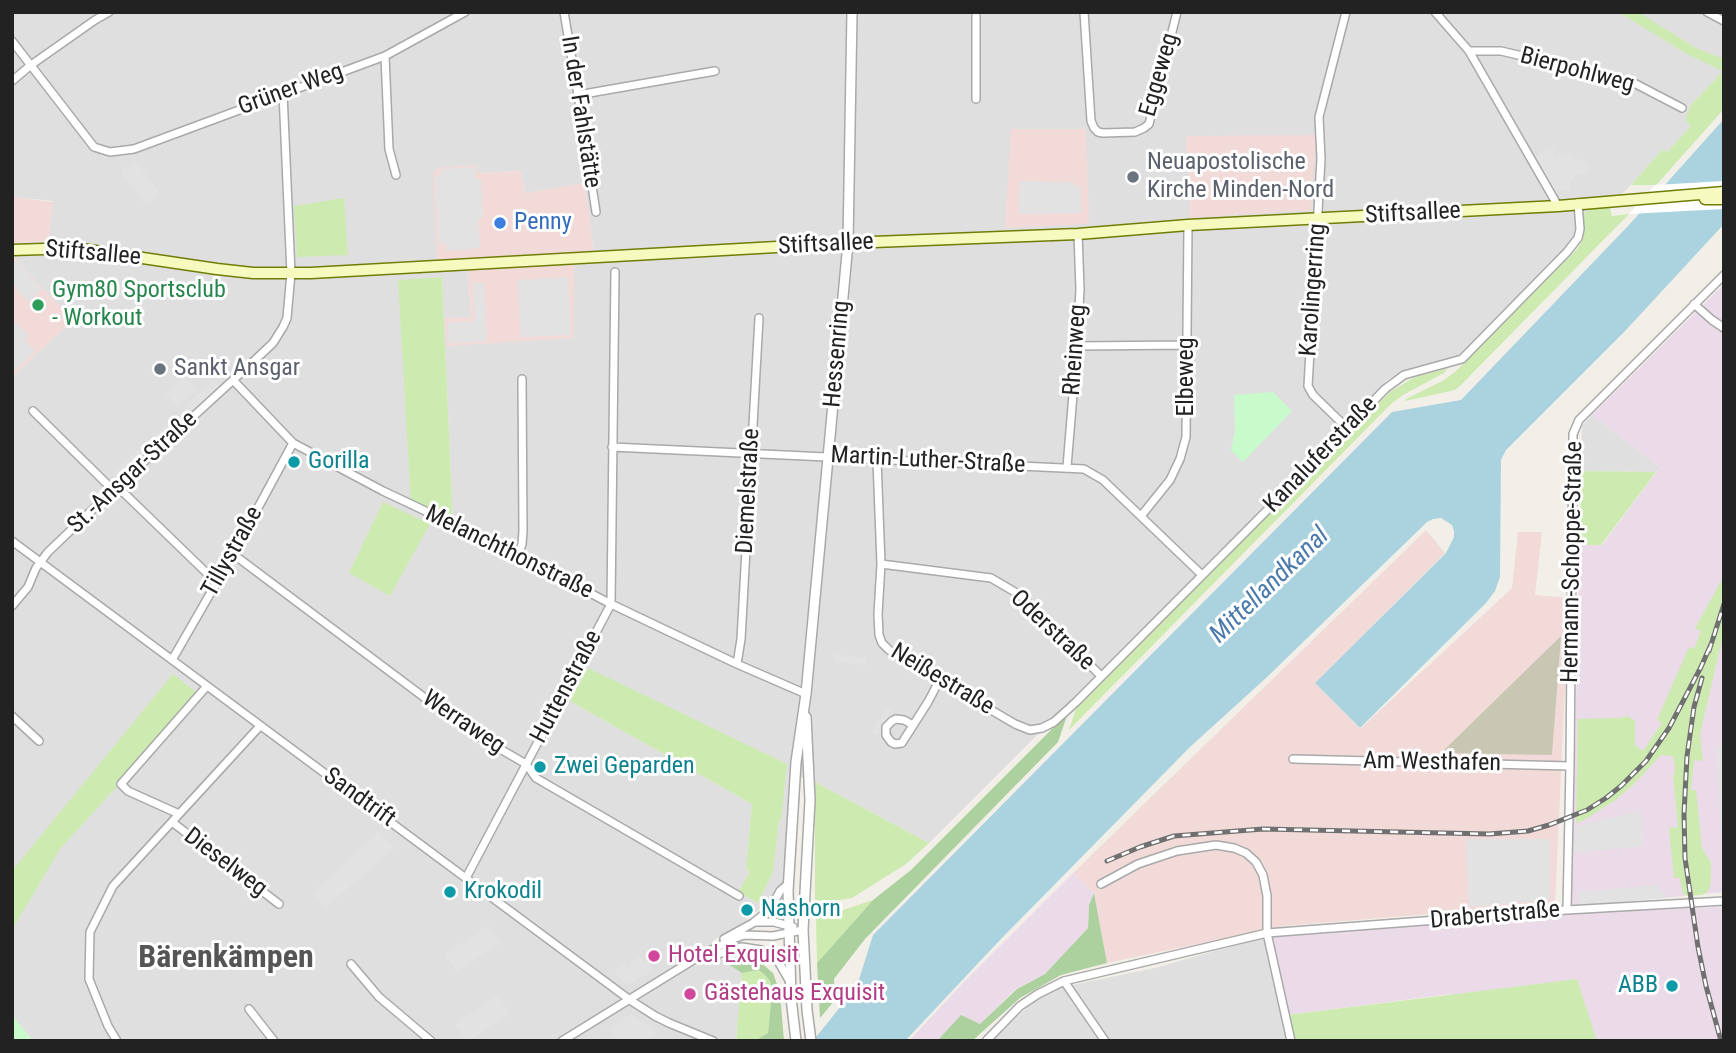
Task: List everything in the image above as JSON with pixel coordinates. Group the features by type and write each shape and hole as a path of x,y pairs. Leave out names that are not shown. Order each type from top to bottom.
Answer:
{"main road":[{"name":"Stiftsallee","path":"1642,200 1724,192"},
{"name":"Stiftsallee","path":"12,250 75,248 216,269 291,273 848,243 1079,234 1188,225 1578,203 1724,199"}],"street":[{"path":"12,81 109,12"},
{"name":"Grüner Weg","path":"31,65 94,146 110,152 134,149 385,56 465,12"},
{"name":"In der Fahlstätte","path":"564,12 596,212"},
{"name":"Hessenring","path":"796,1038 790,982 789,883 796,762 806,694 848,243 852,12"},
{"path":"976,12 976,99"},
{"name":"Eggeweg","path":"1084,12 1092,125 1098,132 1135,132 1144,128 1151,120 1177,12"},
{"name":"Karolingerring","path":"1346,12 1319,117 1321,159 1308,386 1348,429"},
{"name":"Bierpohlweg","path":"1435,12 1469,51 1558,205"},
{"path":"1707,12 1724,20"},
{"path":"12,41 31,65"},
{"name":"Bierpohlweg","path":"1469,51 1501,51 1621,79 1682,108"},
{"path":"385,56 389,149 396,174"},
{"path":"578,95 715,71"},
{"name":"St.-Ansgar-Straße","path":"12,606 28,587 40,562 71,528 233,380 273,342 283,327 287,318 291,273 283,93"},
{"name":"Kanaluferstraße","path":"1054,722 1385,389 1404,375 1462,359 1567,252 1580,229 1578,203"},
{"name":"Elbeweg","path":"1141,516 1170,480 1186,437 1188,225"},
{"name":"Rheinweg","path":"1067,467 1080,289 1079,234"},
{"name":"Huttenstraße","path":"466,878 611,604 615,272"},
{"name":"Hermann-Schoppe-Straße","path":"1567,910 1575,426 1724,275"},
{"path":"1694,304 1724,328"},
{"name":"Diemelstraße","path":"737,664 741,639 759,318"},
{"path":"1077,346 1187,345"},
{"path":"518,555 523,531 522,379"},
{"name":"Melanchthonstraße","path":"233,380 293,443 472,536 518,555 611,604 806,694"},
{"path":"33,411 108,485 124,493 216,583"},
{"name":"Tillystraße","path":"172,660 293,443"},
{"name":"Martin-Luther-Straße","path":"612,447 1084,469 1103,480 1202,575"},
{"name":"Neißestraße","path":"877,460 881,564 878,614 882,643 888,650 1015,724 1030,730 1054,722"},
{"name":"Sandtrift","path":"12,541 630,1000 662,1020 713,1041"},
{"name":"Werraweg","path":"233,554 469,731 526,764 536,778 739,896"},
{"name":"Oderstraße","path":"881,564 991,578 1020,595 1101,676"},
{"path":"913,725 939,681"},
{"path":"179,814 128,791 121,784 207,686"},
{"name":"Hessenring","path":"806,694 810,800 803,930 811,1041"},
{"path":"12,716 39,741"},
{"path":"117,1041 89,979 90,932 113,886 260,726"},
{"name":"Am Westhafen","path":"1293,760 1570,766"},
{"name":"Dieselweg","path":"172,822 279,904"},
{"path":"1101,884 1138,864 1177,851 1216,845 1246,853 1256,862 1263,875 1267,897 1267,933 1291,1041"},
{"path":"707,952 720,941 753,923 772,906 780,891 789,883"},
{"name":"Drabertstraße","path":"986,1041 1020,1006 1064,981 1267,933 1724,901"},
{"path":"753,923 765,921 789,929 803,930"},
{"path":"562,1041 707,952 744,935 773,936 789,929"},
{"path":"707,952 719,954 742,947 761,950 778,961 790,982"},
{"path":"351,964 379,997 430,1041"},
{"path":"1064,981 1105,1041"},
{"path":"248,1009 274,1041"}],"shaded area":[{"path":"12,12 1724,12 1724,70 1691,105 1692,125 1667,152 1663,149 1631,185 1458,356 1403,371 1387,380 1246,526 929,843 815,782 790,773 783,905 765,905 744,922 714,940 723,961 742,973 736,1041 33,1041 12,1015 12,377 73,320 12,256 12,245 48,241 53,201 12,197","holes":["476,165 477,173 521,171 525,193 585,184 594,257 574,258 447,345 471,317 468,264","442,277 453,523 398,281","588,668 781,820 779,819 773,872 758,903 738,892 750,872 746,869 752,804 570,701"]},
{"path":"1011,129 1086,129 1089,224 1005,228"},
{"path":"1316,135 1311,210 1190,218 1186,136"},
{"path":"1550,148 1555,150 1553,154 1556,157 1560,153 1562,157 1566,153 1588,163 1588,174 1574,175 1575,180 1570,181 1571,190 1555,191 1535,156"},
{"path":"135,160 161,194 146,205 120,171"},
{"path":"476,165 477,173 521,171 525,193 585,183 594,257 574,259 574,338 447,346 445,318 471,317 468,264 437,264 433,173 438,168"},
{"path":"475,167 475,179 481,179 483,218 478,219 480,248 447,251 446,244 439,244 435,176 441,175 441,169"},
{"path":"1020,181 1072,182 1081,186 1081,213 1019,214"},
{"path":"12,197 53,202 48,241 12,245"},
{"path":"12,256 73,320 12,377"},
{"path":"17,262 42,289 28,302 12,283 12,263"},
{"path":"568,277 571,335 521,337 518,280"},
{"path":"473,283 484,283 487,341 449,343 448,323 475,321"},
{"path":"1724,284 1724,892 1571,907 1580,545 1602,545 1660,467 1592,415"},
{"path":"12,319 28,335 24,340 35,351 12,373"},
{"path":"184,376 197,390 178,407 165,393"},
{"path":"215,379 221,386 188,416 182,409"},
{"path":"1592,415 1660,467 1656,472 1581,471 1582,426"},
{"path":"169,423 174,429 118,479 113,473"},
{"path":"1426,530 1445,553 1315,683 1360,729 1512,588 1518,532 1542,532 1535,595 1569,598 1555,904 1283,926 1107,963 1094,893 1073,873"},
{"path":"1561,636 1552,755 1441,753"},
{"path":"834,654 866,658 866,665 834,662"},
{"path":"887,707 893,711 878,736 871,732"},
{"path":"1716,745 1724,747 1724,865 1717,762"},
{"path":"1641,811 1644,846 1573,853 1576,826"},
{"path":"379,831 395,848 325,908 312,893"},
{"path":"1466,839 1550,839 1550,900 1469,907"},
{"path":"1073,873 1094,893 1089,905 1088,928 1045,974 1016,989 980,1024 961,1016 937,1041 909,1041 961,985"},
{"path":"1658,885 1659,891 1664,891 1665,898 1580,905 1578,892"},
{"path":"1724,907 1724,1041 1460,1041 1450,994 1287,1015 1271,935 1565,912"},
{"path":"489,925 501,943 457,972 445,954"},
{"path":"1271,935 1293,1041 991,1041 1032,1003 1062,987 1155,968"},
{"path":"638,955 654,970 629,984 614,975 621,964 628,969"},
{"path":"498,995 510,1014 465,1041 455,1024"},
{"path":"632,1014 657,1032 648,1041 619,1041 606,1029"}],"green space":[{"path":"1618,12 1638,12 1696,48 1724,59 1724,109 1655,185 1631,185 1663,149 1667,152 1691,126 1685,120 1691,105 1723,71 1689,55"},
{"path":"344,198 348,255 297,257 294,206"},
{"path":"1610,208 1612,216 1629,214 1459,387 1405,401 1455,372 1577,249 1583,240 1583,218 1587,211"},
{"path":"442,277 453,524 411,504 398,280"},
{"path":"1448,368 1391,404 1069,730 1077,706 1390,392 1413,378"},
{"path":"1273,392 1292,411 1243,462 1231,450 1235,431 1234,395"},
{"path":"1581,471 1656,472 1601,545 1580,545"},
{"path":"383,502 430,524 390,596 349,573"},
{"path":"1724,576 1724,631 1700,734 1703,761 1694,760 1691,790 1696,790 1702,849 1711,862 1710,887 1702,895 1688,896 1683,894 1680,878 1674,878 1669,828 1678,827 1673,756 1661,755 1614,801 1576,823 1578,719 1628,716 1635,721 1635,745 1643,751 1662,723 1657,720 1689,647 1694,649 1701,631 1695,628"},
{"path":"588,668 787,764 773,872 758,903 738,892 750,872 746,869 752,804 570,701"},
{"path":"173,674 198,694 60,849 12,930 12,871"},
{"path":"1068,713 1058,742 865,939 834,979 835,1000 820,1018 817,963 873,900 911,870"},
{"path":"815,782 929,843 906,864 852,898 815,904"},
{"path":"1094,893 1107,963 1061,975 1020,998 972,1041 937,1041 961,1015 980,1024 1017,989 1045,974 1088,928 1089,905"},
{"path":"873,900 817,963 816,919"},
{"path":"738,956 759,961 773,973 780,993 784,1041 754,1041 768,1033 772,991 770,981 758,970 742,973 723,961"},
{"path":"757,970 770,981 772,991 768,1033 754,1041 736,1041 742,973"},
{"path":"1577,979 1597,1041 1293,1041 1287,1015"},
{"path":"12,1015 33,1041 12,1041"}],"water":[{"name":"Mittellandkanal","path":"1724,119 1724,224 1626,330 1506,450 1501,460 1500,577 1495,591 1486,603 1360,728 1315,683 1446,553 1454,537 1452,525 1441,518 1427,522 1266,678 1190,747 999,941 905,1041 813,1041 857,986 873,935 1392,412 1461,400 1628,226"}],"pier":[{"path":"1724,181 1724,209 1629,214 1655,185"}],"railway":[{"path":"1709,651 1724,604"},
{"path":"1107,861 1174,836 1263,829 1489,834 1528,831 1549,825 1587,810 1606,798 1646,761 1669,728 1712,642"},
{"path":"1702,678 1694,707 1687,756 1685,858 1698,947 1721,1041"}],"place":[{"name":"Neuapostolische Kirche Minden-Nord","path":"1133,177"},
{"name":"Penny","path":"500,223"},
{"name":"Gym80 Sportsclub - Workout","path":"38,305"},
{"name":"Sankt Ansgar","path":"160,369"},
{"name":"Gorilla","path":"294,462"},
{"name":"Zwei Geparden","path":"540,767"},
{"name":"Krokodil","path":"450,892"},
{"name":"Nashorn","path":"747,910"},
{"name":"Hotel Exquisit","path":"654,956"},
{"name":"ABB","path":"1672,986"},
{"name":"Gästehaus Exquisit","path":"690,994"}],"district":[{"name":"Bärenkämpen","path":"226,959"}]}
